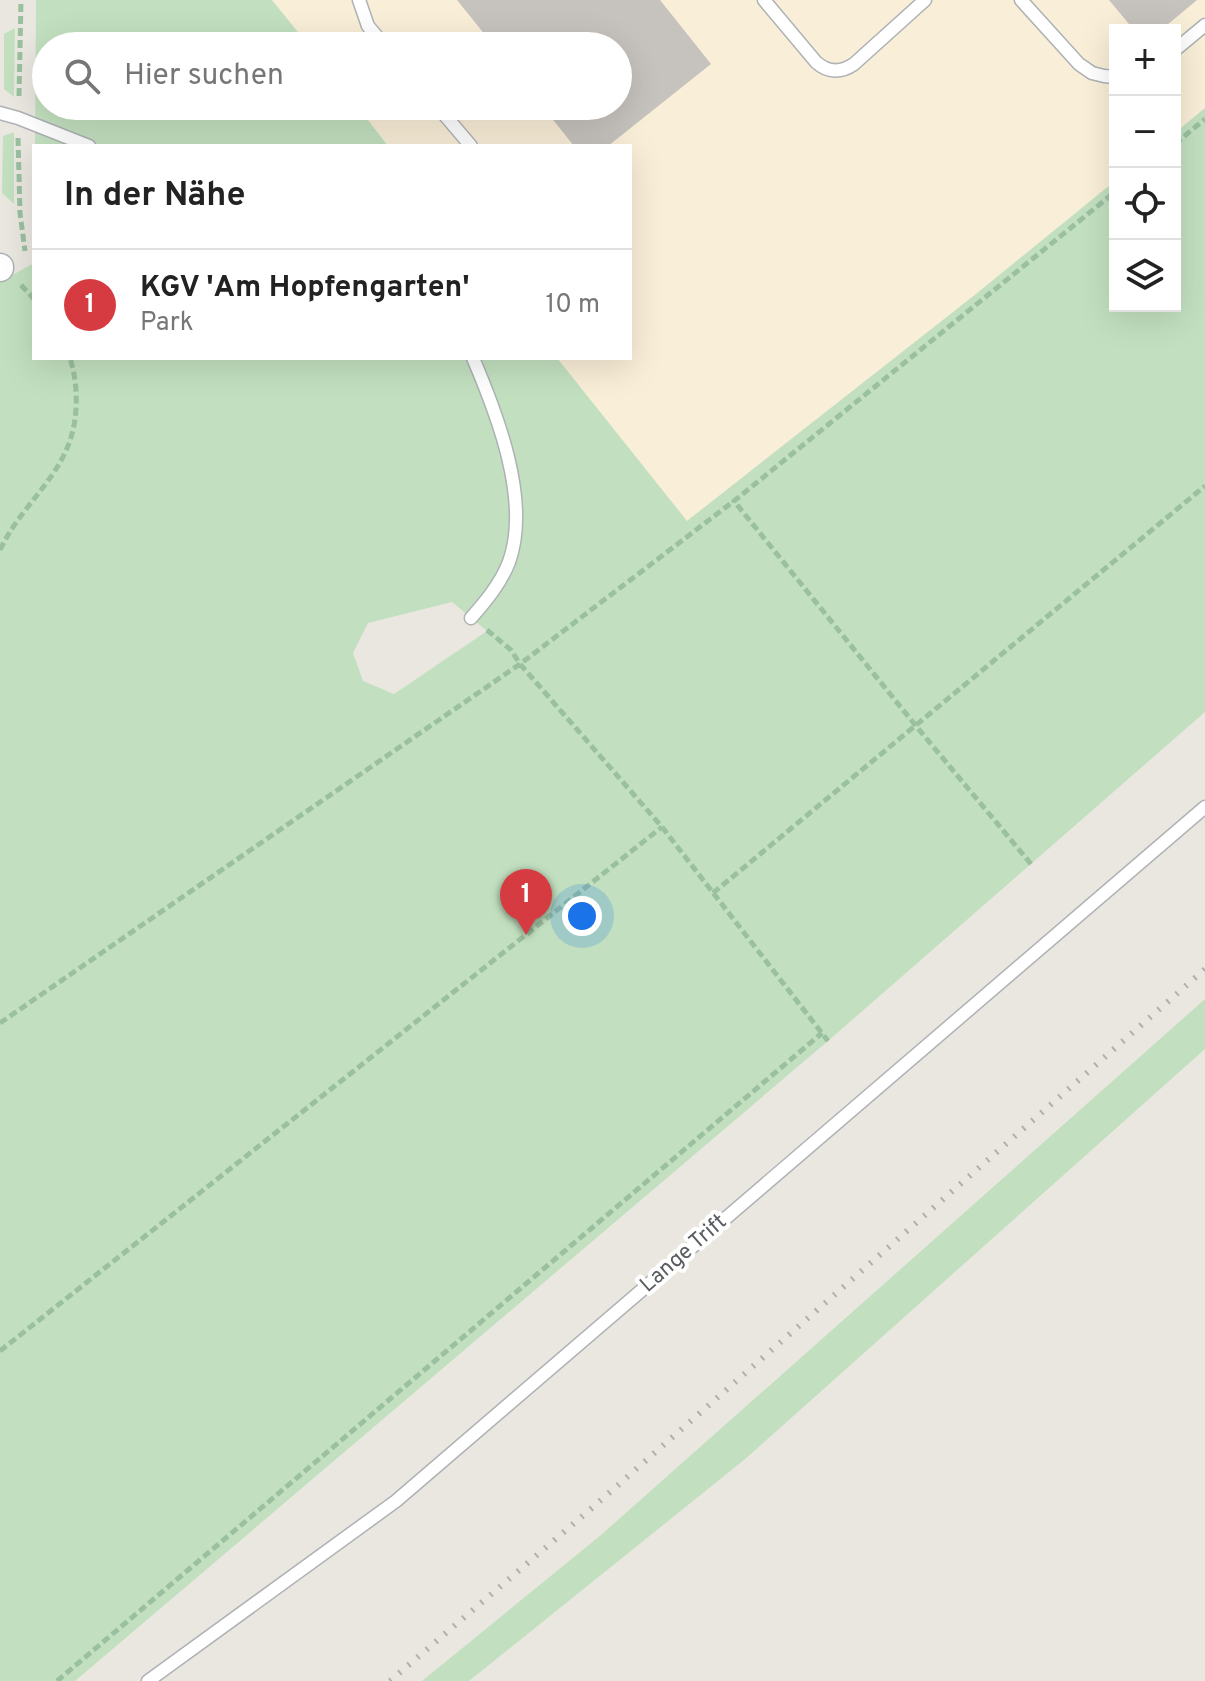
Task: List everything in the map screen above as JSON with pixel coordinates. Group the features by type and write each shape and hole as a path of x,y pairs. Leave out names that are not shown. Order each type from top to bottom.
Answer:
{"lane":[{"path":"359,0 373,32"},
{"path":"764,0 823,69 837,71 854,64 922,1"},
{"path":"1021,0 1079,64 1092,73 1109,76"},
{"path":"1181,45 1205,25"},
{"path":"0,113 84,144"},
{"path":"449,120 469,144"},
{"path":"471,618 502,577 509,561 515,529 513,481 508,456 474,360"},
{"name":"Lange Trift","path":"148,1681 396,1501 1205,807"}],"path":[{"path":"1181,139 1205,119"},
{"path":"0,1023 520,664 734,501 1109,197"},
{"path":"0,550 68,450 76,406 70,360"},
{"path":"713,893 1205,486"},
{"path":"734,501 1031,864"},
{"path":"471,618 511,650 662,827 828,1041"},
{"path":"0,1351 662,827"},
{"path":"57,1681 822,1033"}],"shaded area":[{"path":"272,0 1205,0 1205,108 1181,128 1181,24 1109,24 1109,186 687,521 559,360 632,360 632,144 386,144 368,120 632,120 632,32 298,32"}],"green space":[{"path":"36,0 272,0 298,32 36,32"},
{"path":"15,28 14,97 4,89 4,34"},
{"path":"1205,108 1205,712 828,1041 75,1681 0,1681 0,282 32,264 32,360 559,360 687,521 1109,186 1109,312 1181,312 1181,128","holes":["452,602 487,631 394,694 363,681 353,653 368,623"]},
{"path":"35,120 368,120 386,144 35,144"},
{"path":"14,132 14,204 2,193 3,136"},
{"path":"1205,999 1205,1049 744,1460 469,1681 422,1681 601,1535"}],"building":[{"path":"457,0 660,0 711,64 611,144 572,144 553,120 632,120 632,32 483,32"},
{"path":"1109,0 1197,0 1168,24 1129,24"}],"railway":[{"path":"390,1681 593,1507 1205,969"}],"place":[{"name":"KGV 'Am Hopfengarten'","path":"526,935"}]}
